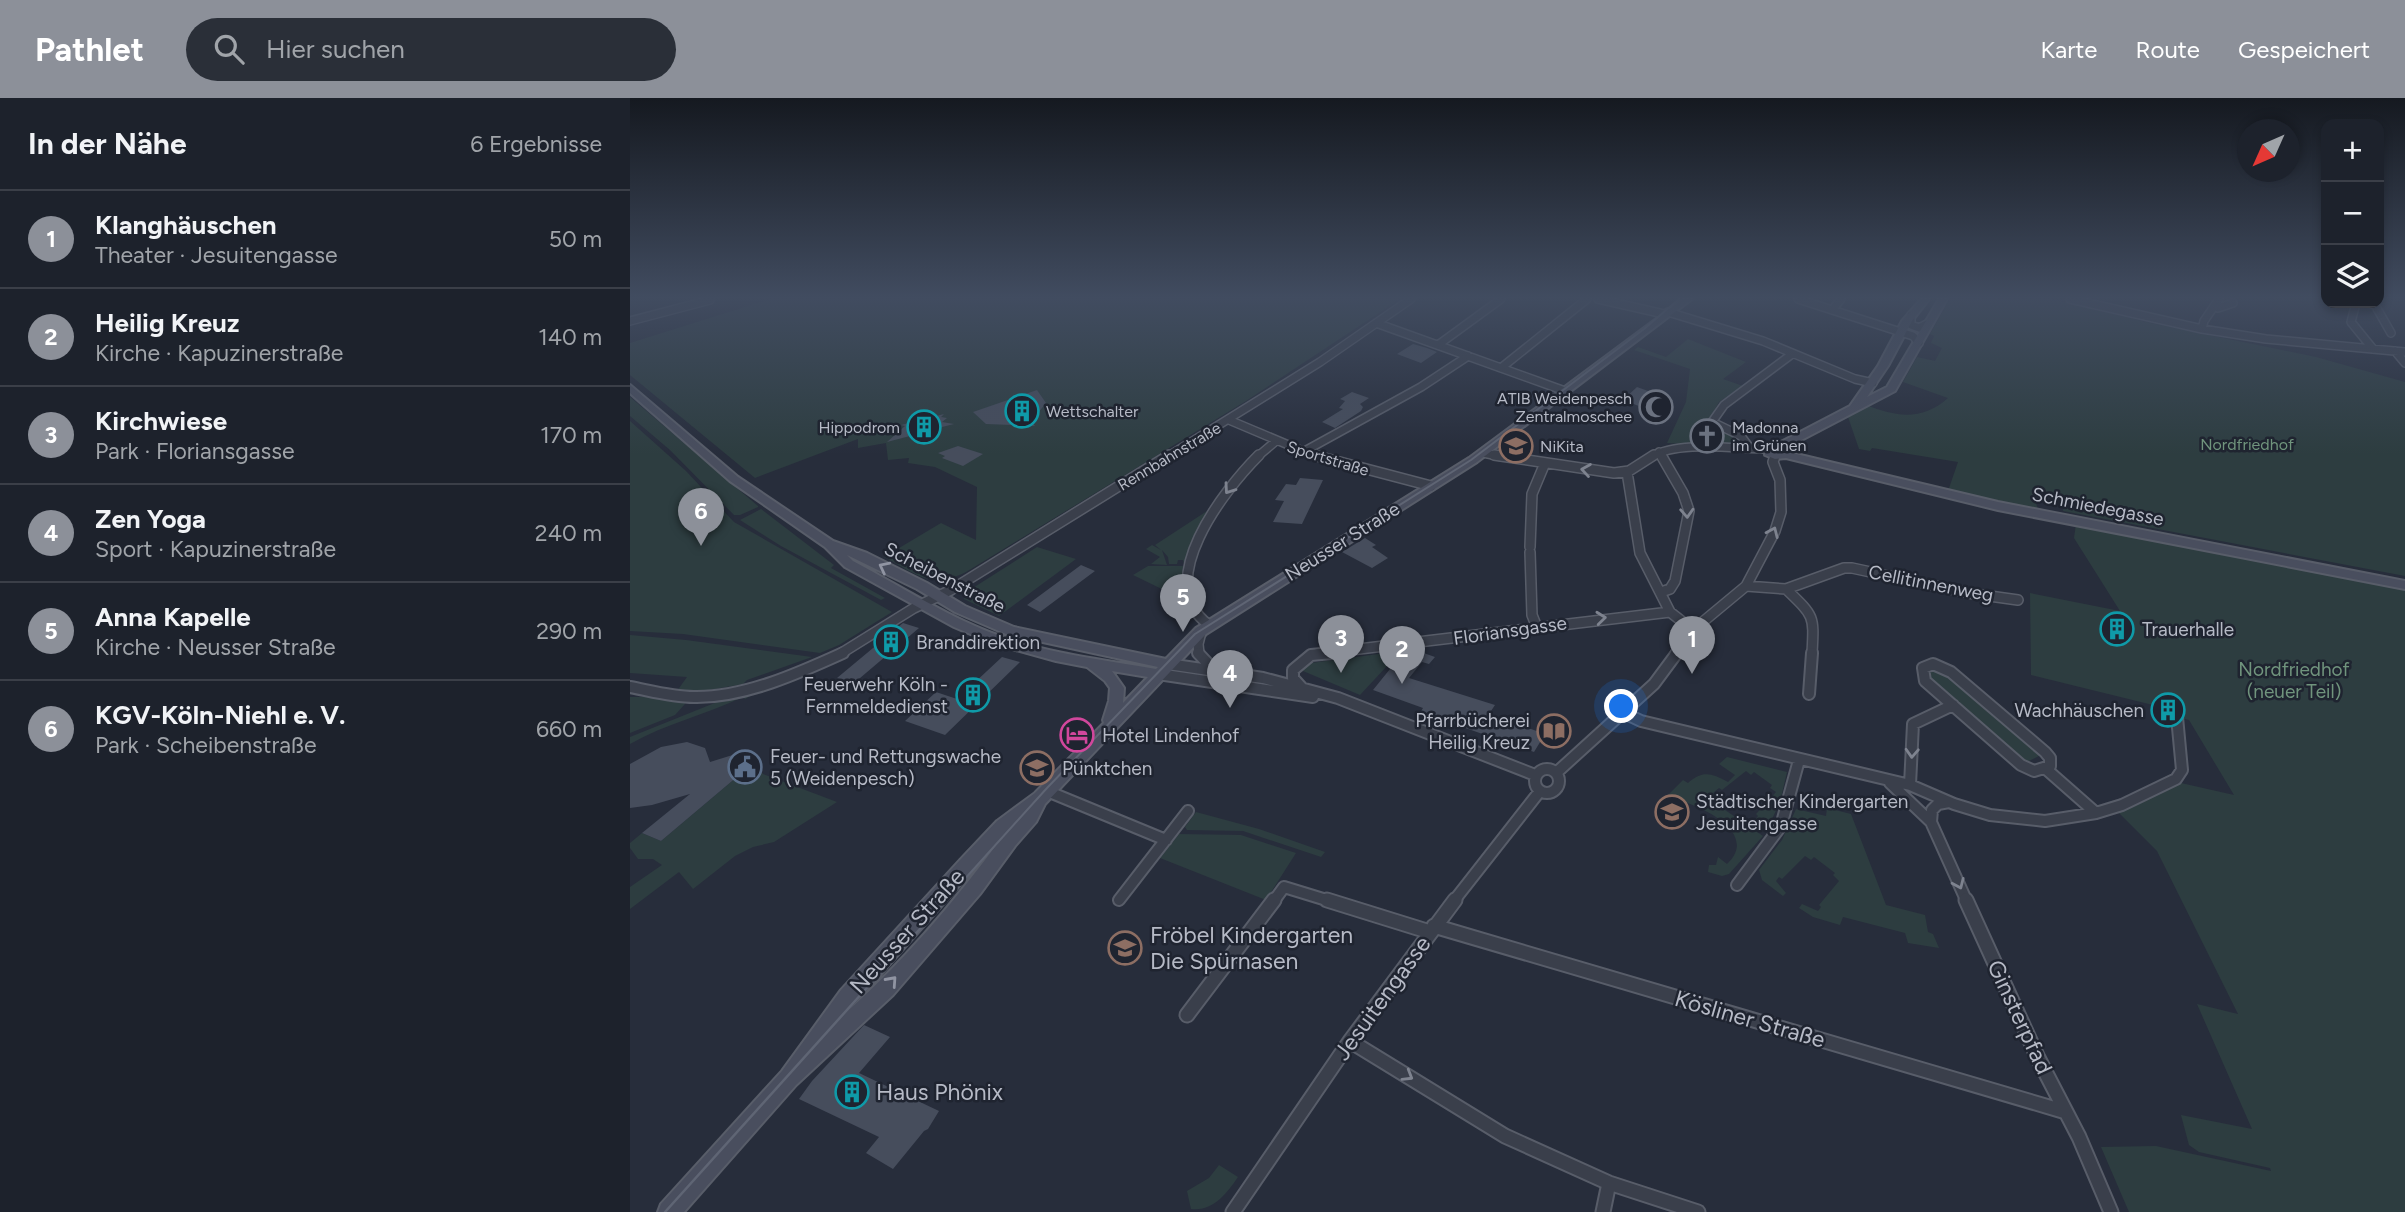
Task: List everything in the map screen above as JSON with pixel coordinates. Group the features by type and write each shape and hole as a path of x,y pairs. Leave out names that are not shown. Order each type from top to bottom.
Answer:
{"street":[{"name":"Rennbahnstraße","path":"921,604 951,590 1229,420 1336,351"},
{"path":"1454,351 1565,391"},
{"path":"1501,368 1522,351"},
{"name":"Neusser Straße","path":"669,1212 789,1078 808,1049 877,962 1003,827 1044,794 1205,628 1483,453 1617,351"},
{"path":"1785,351 1855,379 1883,389 1891,389"},
{"path":"1850,411 1873,384 1891,351"},
{"path":"1556,773 1654,684 1693,630 1746,586 1781,512 1780,480 1773,462 1777,452 1891,389 1914,351"},
{"path":"2395,351 2405,352"},
{"path":"2395,351 2405,363"},
{"path":"1750,448 1744,436 1737,431 1712,422 1724,405 1792,354"},
{"path":"1303,452 1421,387 1468,356"},
{"name":"Scheibenstraße","path":"630,388 744,486 829,544 849,564 921,604 999,641 1086,662 1163,669"},
{"name":"Sportstraße","path":"1229,420 1303,452 1431,486"},
{"path":"1217,671 1202,662 1198,654 1205,628 1194,612 1188,596 1188,576 1195,545 1246,466 1276,441"},
{"name":"Schmiedegasse","path":"1627,472 1659,452 1684,447 1750,448 1777,452 1998,506 2405,585"},
{"path":"1659,452 1686,499 1689,511 1675,581 1670,589 1661,592"},
{"path":"1483,453 1606,473 1627,472 1640,553 1670,611 1693,630"},
{"path":"1536,625 1532,615 1530,550 1532,494 1545,463"},
{"name":"Scheibenstraße","path":"829,544 863,556 981,620 1024,635 1163,669"},
{"name":"Cellitinnenweg","path":"1786,589 1844,568 1968,593 2018,600"},
{"path":"1746,586 1786,589 1810,612 1814,621 1809,694"},
{"name":"Scheibenstraße","path":"630,687 691,697 725,694 843,653 921,604"},
{"name":"Floriansgasse","path":"1302,688 1293,678 1293,670 1311,655 1455,638 1536,625 1670,611"},
{"name":"Scheibenstraße","path":"1086,662 1108,674 1117,685 1117,702 1107,727"},
{"path":"1933,664 1951,672 2045,752 2051,762 2046,769 2034,771 2021,765 1953,705 1925,681 1922,670 1924,667 1933,664"},
{"path":"1163,669 1217,671 1302,688 1358,704 1387,718 1535,775 1548,770 1556,773 1560,781 1558,788 1550,792 1540,791 1533,783 1535,775"},
{"path":"1163,669 1280,690 1387,718"},
{"path":"1910,785 1915,722 1953,705"},
{"path":"1622,712 1641,722 1910,785 1949,802 2020,821 2054,823 2096,813 2164,785 2181,773 2177,717"},
{"path":"1737,886 1781,826 1799,760"},
{"path":"2046,769 2096,813"},
{"name":"Ginsterpfad","path":"1887,781 1931,822 2038,1058 2112,1212"},
{"name":"Jesuitengasse","path":"1233,1212 1350,1041 1432,929 1540,791"},
{"path":"1044,794 1167,840"},
{"path":"1931,822 1932,810 1938,804 1949,802"},
{"path":"1119,900 1188,811"},
{"name":"Kösliner Straße","path":"1187,1015 1284,887 2066,1112"},
{"path":"1350,1041 1505,1136 1609,1183 1698,1212"},
{"path":"1603,1212 1609,1183"}],"green space":[{"path":"630,351 1322,351 1246,401 966,572 943,580 924,578 884,557 941,523 976,540 977,487 935,467 908,463 909,458 888,460 886,443 858,448 858,439 755,478 630,375"},
{"path":"1637,351 1649,351 1666,357 1673,351 1718,351 1746,362 1723,379 1743,386 1719,402 1708,421 1709,426 1731,434 1738,442 1720,446 1667,443 1686,402 1690,369"},
{"name":"Nordfriedhof","path":"1940,351 2287,351 2405,382 2405,576 2063,511 2065,502 2047,492 2033,495 2038,509 1948,491 1958,462 1872,448 1870,451 1859,449 1848,417 1866,405 1909,415 1929,410 1948,398 1903,382 1917,357 1935,361"},
{"path":"630,397 758,507 734,515 670,450 630,416"},
{"path":"630,421 686,471 734,522 892,612 839,645 820,653 683,634 630,631"},
{"path":"761,509 834,565 831,568 885,598 881,600 781,546 740,520"},
{"path":"1207,511 1184,564 1183,560 1178,560 1177,564 1169,564 1168,557 1162,550 1167,565 1151,564 1160,557 1146,549 1152,545 1161,550 1155,545"},
{"name":"Nordfriedhof (neuer Teil)","path":"2076,524 2405,589 2405,1212 2129,1212 2101,1147 2156,1146 2271,1171 2270,1168 2199,1152 2189,1145 2181,1115 2252,1129 2197,1004 2238,1014 2157,851 2117,811 2181,783 2234,795 2189,720 2159,712 2157,706 2031,675 2030,593 2120,611 2074,538"},
{"path":"1037,547 1076,559 999,616 964,599 965,593"},
{"path":"1148,566 1183,566 1181,599 1175,602 1174,595 1133,575"},
{"path":"630,635 812,657 747,680 743,684 704,691 677,691 687,677 630,673"},
{"path":"1401,651 1360,695 1303,671 1306,664"},
{"path":"1940,668 2043,754 2023,764 1930,682 1928,670"},
{"path":"753,692 754,694 745,699 743,697 630,744 630,737 727,698"},
{"path":"630,697 668,697 684,701 685,704 675,715 630,733"},
{"path":"1727,757 1787,772 1780,802 1766,832 1753,822 1758,816 1756,814 1776,792 1770,788 1772,785 1754,772 1751,775 1746,771 1722,790 1719,788 1713,793 1729,805 1725,810 1763,836 1729,874 1722,876 1708,872 1709,865 1716,865 1718,857 1727,864 1736,852 1736,840 1730,829 1706,811 1666,797 1683,780 1688,783 1703,775 1712,775 1728,782 1735,775 1719,764"},
{"path":"757,760 761,761 759,769 763,774 837,802 774,842 753,847 735,856 693,889 679,872 630,909 630,887 662,865 653,859 638,859 630,848 630,843 642,833 661,841"},
{"path":"1827,808 1851,814 1886,905 1925,915 1928,932 1933,934 1939,948 1908,943 1905,933 1843,917 1840,925 1813,917 1799,908 1802,904 1818,911 1821,907 1819,905 1839,881 1833,875 1835,873 1814,857 1811,860 1805,856 1782,879 1779,877 1776,881 1786,893 1783,896 1762,880 1759,870 1782,840 1796,809 1826,816"},
{"path":"1196,812 1259,829 1325,852 1321,857 1243,831 1187,830 1185,827"},
{"path":"1179,834 1241,835 1296,853 1266,900 1160,858"},
{"path":"1219,1165 1238,1177 1213,1204 1206,1208 1191,1209 1187,1191 1209,1178"}],"building":[{"path":"1402,351 1437,352 1421,363 1397,354"},
{"name":"ATIB Weidenpesch Zentralmoschee","path":"1637,387 1673,400 1668,417 1623,400"},
{"path":"1037,390 1046,403 1037,414 1028,417 1035,426 986,424 973,412"},
{"path":"1352,392 1369,398 1360,404 1363,407 1361,411 1335,428 1322,422 1343,409 1339,408 1345,401 1340,399"},
{"name":"Hippodrom","path":"944,414 941,417 947,418 942,422 954,424 938,428 936,433 887,442 905,426 901,425"},
{"path":"958,446 983,454 963,466 942,458 945,456 938,453"},
{"path":"1300,478 1323,480 1302,524 1273,522 1284,501 1275,500 1286,484 1296,485"},
{"path":"1365,538 1376,545 1372,547 1388,558 1372,568 1342,552"},
{"path":"1081,565 1095,571 1040,612 1027,605"},
{"name":"Trauerhalle","path":"2105,622 2124,624 2130,629 2129,637 2123,639 2109,635 2104,629"},
{"name":"Branddirektion","path":"903,623 919,628 853,684 837,678"},
{"path":"1418,651 1435,657 1429,664 1422,662 1409,678 1495,705 1489,714 1545,734 1534,752 1454,724 1453,726 1420,713 1423,708 1373,690 1390,669 1402,673"},
{"name":"Feuerwehr Köln - Fernmeldedienst","path":"1002,657 1020,662 945,735 905,721 936,692 957,699"},
{"path":"687,742 705,748 710,762 739,753 757,760 661,841 642,833 690,794 630,808 630,764 661,747"},
{"name":"Haus Phönix","path":"864,1025 890,1037 859,1073 939,1111 928,1129 893,1169 866,1153 879,1137 799,1099 812,1081"}],"tram line":[{"path":"944,902 1047,788 1195,634 1471,460 1615,351"},
{"path":"665,1212 946,900"}],"place":[{"name":"ATIB Weidenpesch Zentralmoschee","path":"1656,407"},
{"name":"Wettschalter","path":"1022,411"},
{"name":"Hippodrom","path":"924,427"},
{"name":"Madonna im Grünen","path":"1707,436"},
{"name":"NiKita","path":"1516,446"},
{"name":"KGV-Köln-Niehl e. V.","path":"701,546"},
{"name":"Trauerhalle","path":"2117,629"},
{"name":"Anna Kapelle","path":"1183,632"},
{"name":"Branddirektion","path":"891,642"},
{"name":"Kirchwiese","path":"1341,673"},
{"name":"Klanghäuschen","path":"1692,674"},
{"name":"Heilig Kreuz","path":"1402,684"},
{"name":"Feuerwehr Köln - Fernmeldedienst","path":"973,695"},
{"name":"Zen Yoga","path":"1230,708"},
{"name":"Wachhäuschen","path":"2168,710"},
{"name":"Pfarrbücherei Heilig Kreuz","path":"1554,731"},
{"name":"Hotel Lindenhof","path":"1077,735"},
{"name":"Feuer- und Rettungswache 5 (Weidenpesch)","path":"745,767"},
{"name":"Pünktchen","path":"1037,768"},
{"name":"Städtischer Kindergarten Jesuitengasse","path":"1672,812"},
{"name":"Fröbel Kindergarten Die Spürnasen","path":"1125,948"},
{"name":"Haus Phönix","path":"852,1092"}]}
